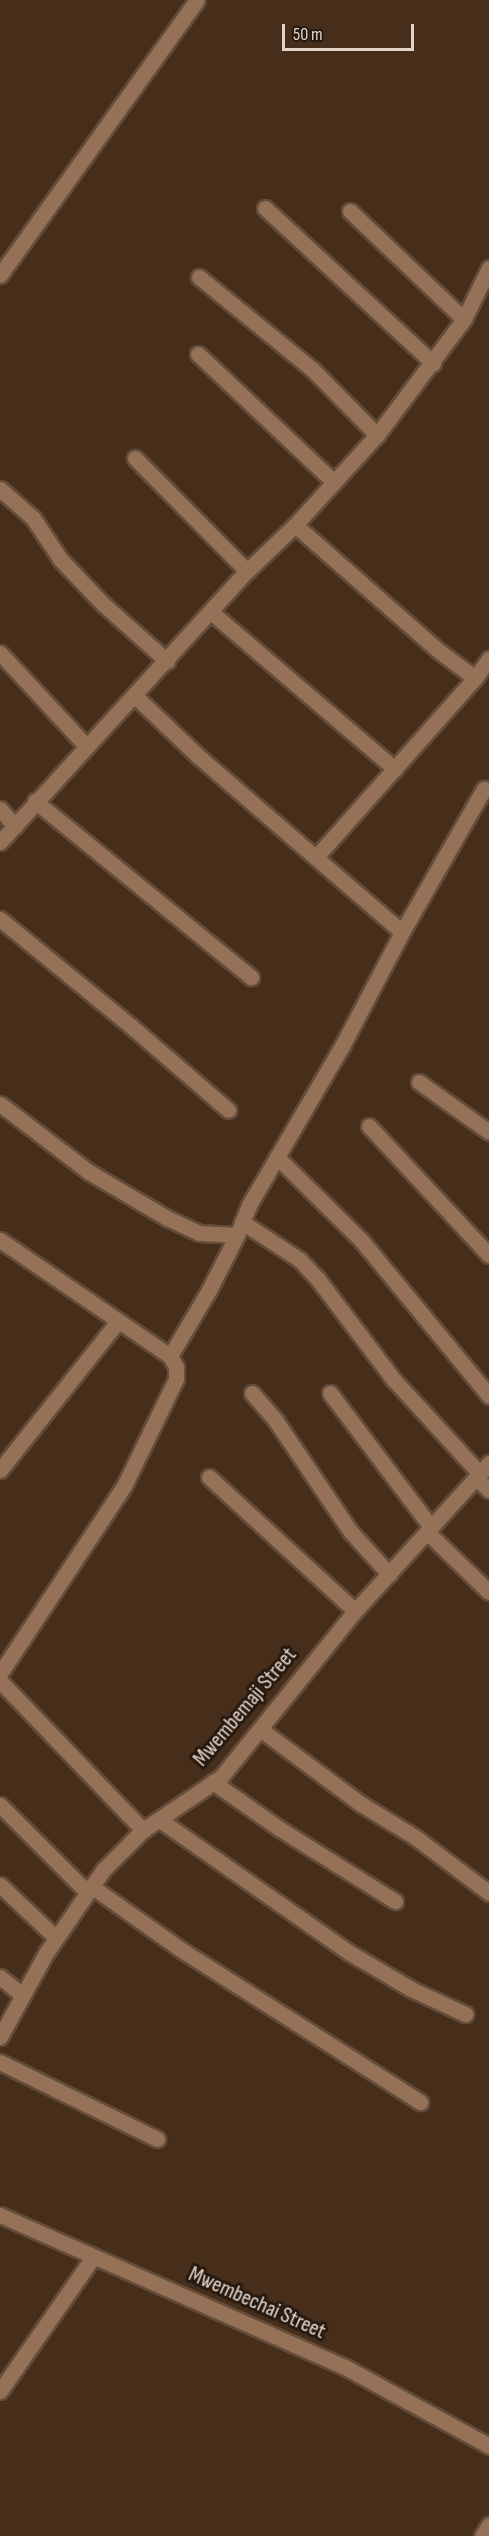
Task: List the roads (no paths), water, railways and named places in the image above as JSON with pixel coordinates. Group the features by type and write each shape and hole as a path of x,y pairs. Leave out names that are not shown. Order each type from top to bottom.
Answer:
{"street":[{"path":"0,274 197,0"},
{"path":"265,208 433,363"},
{"path":"350,212 464,319"},
{"path":"0,842 247,571 294,525 377,435 464,319 489,268"},
{"path":"199,277 312,369 377,435"},
{"path":"198,354 334,482"},
{"path":"135,458 247,571"},
{"path":"0,489 33,518 68,567 167,661"},
{"path":"294,525 439,651 475,678"},
{"path":"211,612 395,769"},
{"path":"0,653 86,746"},
{"path":"315,858 475,678 489,659"},
{"path":"135,696 315,858 402,932"},
{"path":"170,1356 209,1290 240,1229 249,1205 342,1046 402,932 484,789"},
{"path":"35,801 251,977"},
{"path":"0,809 15,826"},
{"path":"0,919 132,1027 228,1110"},
{"path":"419,1082 489,1132"},
{"path":"0,1104 89,1172 167,1218 199,1233 240,1229 300,1260 317,1278 394,1380 481,1472 489,1490"},
{"path":"369,1126 489,1255"},
{"path":"277,1156 361,1240 489,1396"},
{"path":"0,1240 170,1356 176,1367 176,1378 133,1469 0,1673"},
{"path":"0,1470 118,1321"},
{"path":"252,1393 276,1421 351,1532 389,1574"},
{"path":"330,1394 429,1529 489,1592"},
{"name":"Mwembemaji Street","path":"0,2037 56,1938 104,1869 143,1830 220,1777 355,1611 481,1472"},
{"path":"209,1477 355,1611"},
{"path":"0,1681 143,1830"},
{"path":"260,1729 360,1804 415,1836 489,1893"},
{"path":"213,1782 280,1829 395,1901"},
{"path":"0,1805 89,1889 420,2102"},
{"path":"159,1820 350,1953 411,1989 465,2014"},
{"path":"0,1885 56,1938"},
{"path":"0,1977 22,1995"},
{"path":"0,2062 157,2139"},
{"name":"Mwembechai Street","path":"0,2215 345,2367 489,2446"},
{"path":"0,2391 93,2257"},
{"path":"482,2536 489,2525"}]}
